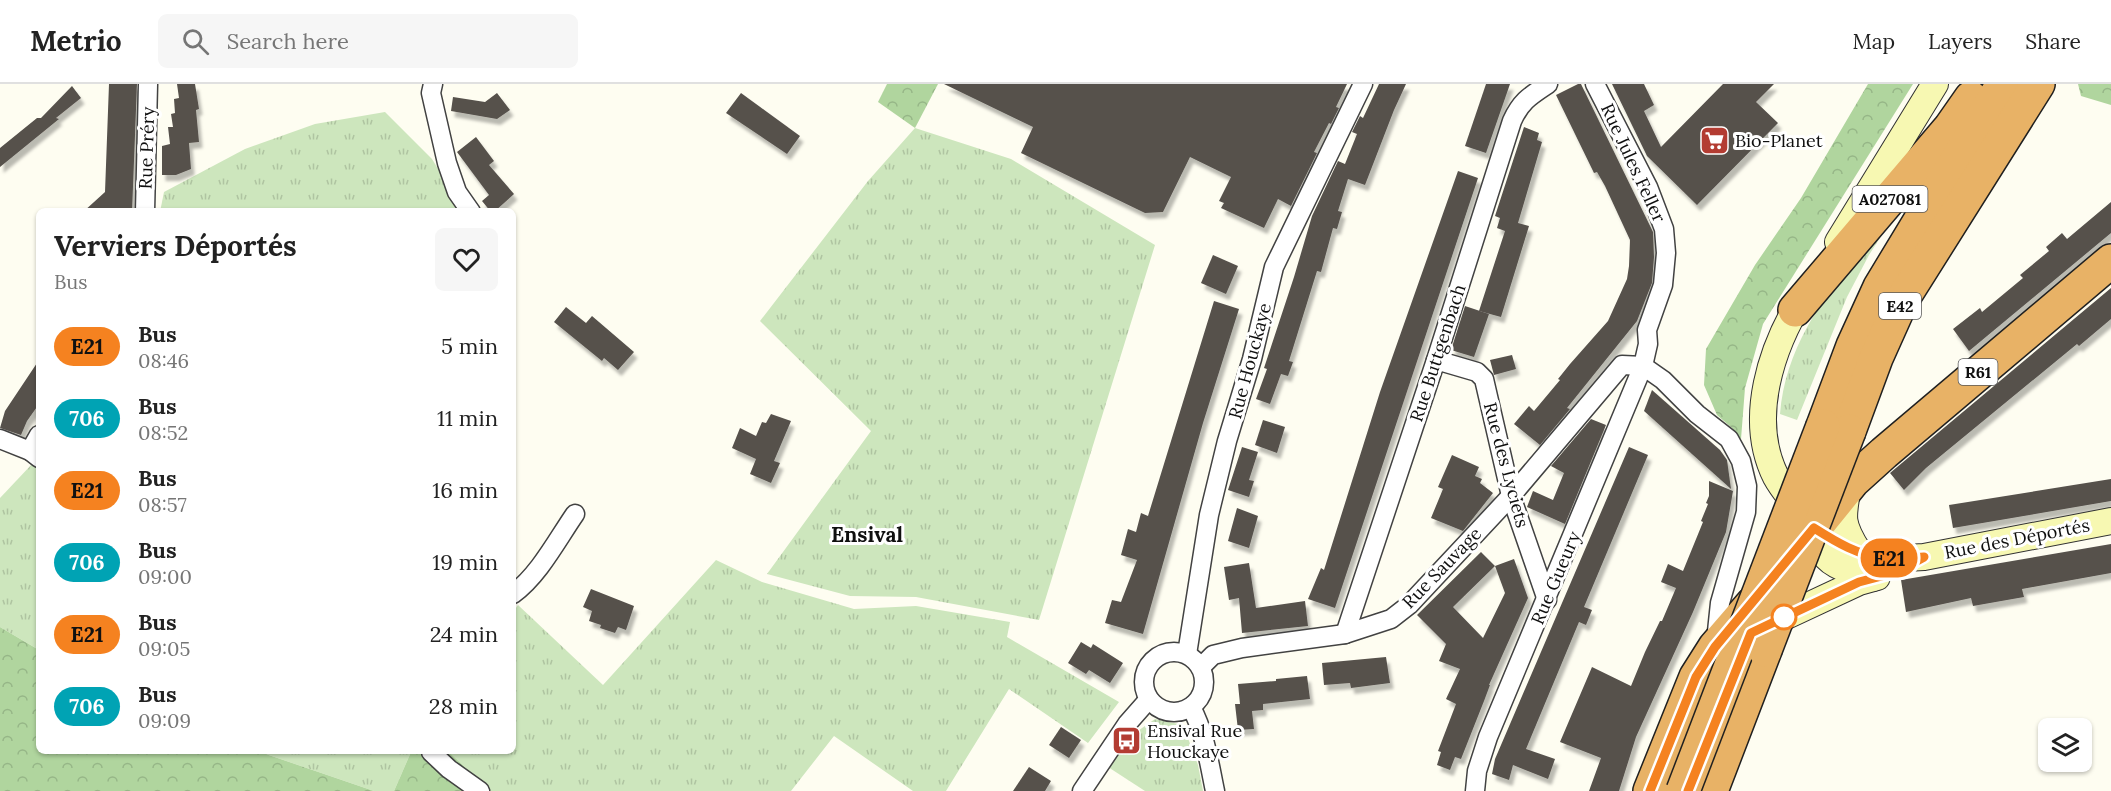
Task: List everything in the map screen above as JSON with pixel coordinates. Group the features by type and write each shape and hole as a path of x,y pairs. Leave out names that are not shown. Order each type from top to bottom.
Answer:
{"highway":[{"name":"A027081","path":"1795,310 1950,128 1980,84"},
{"name":"E42","path":"1711,791 1741,716 1836,428 1853,346 1880,287 2003,84"},
{"name":"E42","path":"1683,791 1836,428 1876,358 1902,300 2038,84"},
{"name":"R61","path":"1650,791 1696,677 1715,647 1848,487 1932,411 2111,261"},
{"name":"R61","path":"1688,791 1751,633 1814,528"},
{"path":"1722,791 1741,716"}],"street":[{"name":"Rue Préry","path":"145,208 148,84"},
{"path":"433,84 431,93 447,163 457,192 468,208"},
{"name":"Rue Houckaye","path":"1187,654 1209,515 1275,267 1363,84"},
{"name":"Rue Buttgenbach","path":"1345,634 1512,122 1518,108 1527,97 1548,84"},
{"name":"Rue Jules Feller","path":"1595,84 1648,187 1664,229 1666,253 1663,285 1647,330 1648,344 1643,366"},
{"path":"1873,578 1848,570 1826,557 1814,528 1777,479 1768,456 1763,431 1763,409 1772,364 1795,310 1935,84"},
{"name":"Rue Sauvage","path":"1201,667 1212,655 1345,634 1391,619 1409,605 1511,496 1622,365 1647,330"},
{"name":"Rue des Lyciets","path":"1436,360 1477,372 1484,379 1511,496 1547,600"},
{"path":"1622,365 1643,366 1663,380 1697,414 1729,440 1741,461 1747,486 1746,512 1720,603 1715,647"},
{"name":"Rue Gueury","path":"1475,791 1477,771 1488,737 1643,366"},
{"path":"6,441 34,454"},
{"path":"1848,487 1843,512 1844,522 1846,531 1858,550"},
{"path":"516,592 537,569 575,514"},
{"name":"Rue des Déportés","path":"1814,528 1837,543 1886,559 1924,557 2111,521"},
{"name":"Rue des Déportés","path":"1751,633 1835,592 1859,582 1897,572 1924,557"},
{"path":"1176,651 1187,654 1201,667 1204,689 1199,699 1191,707 1180,712 1168,712 1158,707 1149,699 1144,689 1147,667 1154,658 1164,653 1176,651"},
{"path":"1082,791 1127,724 1149,699"},
{"path":"1191,707 1205,740 1215,791"},
{"path":"433,754 449,769 480,791"}],"green space":[{"path":"887,84 938,84 915,128 878,102"},
{"path":"1868,84 1913,84 1763,324 1745,388 1741,439 1717,415 1704,385 1706,349 1755,265 1801,198"},
{"path":"2078,84 2111,84 2111,105 2081,96"},
{"path":"385,112 432,159 462,208 161,208 164,192 245,149 315,124"},
{"path":"915,128 1011,159 1155,245 1039,620 916,597 850,596 767,574 871,431 760,321 868,181"},
{"path":"1901,205 1869,255 1847,297 1797,420 1780,414 1785,383 1794,354 1807,327 1841,276"},
{"path":"33,463 36,466 36,648 0,627 0,498"},
{"path":"716,560 762,582 854,609 916,606 1010,622 1007,637 1119,702 1088,743 1009,689 946,791 913,791 834,736 791,791 490,791 451,754 516,754 516,608 518,605 603,685"},
{"path":"0,627 36,648 36,754 266,754 374,791 0,791"},
{"path":"1155,719 1183,725 1198,765 1203,791 1145,791 1108,767 1132,735"},
{"path":"266,754 410,754 394,791 374,791"},
{"path":"410,754 451,754 490,791 394,791"}],"building":[{"path":"109,84 137,84 132,208 87,208 105,192"},
{"path":"177,84 195,84 199,109 196,110 199,142 189,143 191,169 176,175 162,175 162,146 170,144 168,127 173,127 171,114 175,113 174,99 179,98"},
{"path":"944,84 1347,84 1336,107 1339,108 1314,152 1317,153 1291,206 1278,199 1264,228 1221,208 1224,203 1219,201 1231,177 1190,157 1163,212 1145,213 1021,153 1033,127"},
{"path":"1379,84 1406,84 1365,185 1348,179 1338,211 1342,212 1337,229 1333,228 1321,272 1317,271 1289,361 1293,362 1288,376 1281,374 1270,404 1256,399 1312,216 1338,161 1345,164 1357,134 1352,132 1360,116 1363,118"},
{"path":"1486,84 1510,84 1486,153 1465,146"},
{"path":"1581,84 1653,232 1652,283 1637,321 1540,445 1514,424 1529,406 1534,411 1570,364 1608,321 1627,279 1629,266 1630,240 1605,186 1597,172 1594,173 1556,95"},
{"name":"Bio-Planet","path":"1612,84 1644,84 1654,105 1644,111 1661,147 1723,84 1774,84 1756,102 1778,123 1697,205 1647,156"},
{"path":"72,86 81,98 0,167 0,148 37,118 41,118"},
{"path":"497,93 510,110 497,119 451,111 453,97 485,102"},
{"path":"741,93 800,136 787,154 726,113"},
{"path":"1524,127 1539,133 1537,140 1542,142 1518,223 1529,226 1501,317 1479,311 1505,231 1497,228 1500,218 1495,216"},
{"path":"476,137 494,161 489,165 514,194 498,208 488,208 482,201 489,195 457,152"},
{"path":"1458,171 1478,178 1335,608 1308,599 1321,568 1324,570 1380,392"},
{"path":"2111,202 2111,233 1969,351 1953,329 1980,308 1982,312 2023,278 2020,275 2049,251 2046,247 2062,233 2067,239"},
{"path":"1213,255 1238,266 1226,294 1201,283"},
{"path":"2111,288 2111,319 2079,346 2077,344 1926,468 1904,490 1890,473"},
{"path":"1214,301 1239,309 1203,423 1143,634 1105,623 1112,600 1121,602 1137,560 1121,555 1128,529 1136,532 1141,513 1148,516"},
{"path":"1465,306 1489,314 1474,357 1451,350"},
{"path":"566,307 586,323 592,316 634,352 618,370 604,358 602,361 554,322"},
{"path":"1512,355 1516,369 1494,375 1490,360"},
{"path":"36,364 36,408 21,435 0,428 5,411"},
{"path":"1652,390 1720,450 1727,460 1731,489 1644,411"},
{"path":"771,414 791,421 774,461 780,463 771,483 750,474 756,459 732,448 740,428 756,436 762,422 766,423"},
{"path":"1591,419 1606,425 1565,524 1527,507 1533,491 1553,500 1564,473 1551,466"},
{"path":"1263,420 1285,427 1277,453 1255,445"},
{"path":"1242,447 1258,452 1249,480 1254,481 1249,497 1228,490"},
{"path":"1629,447 1648,455 1584,607 1592,610 1586,625 1579,622 1526,749 1555,759 1548,779 1513,765 1509,780 1492,774 1495,759"},
{"path":"1452,455 1479,467 1475,476 1482,479 1480,483 1493,493 1463,531 1431,518 1443,489 1438,487"},
{"path":"2111,479 2111,501 1953,528 1949,505"},
{"path":"1709,481 1733,491 1726,532 1693,612 1636,737 1619,791 1589,791 1601,758 1560,742 1592,667 1631,686 1676,588 1661,582 1668,564 1683,571 1703,522 1701,521 1708,504 1706,503 1709,496"},
{"path":"1237,508 1258,516 1249,548 1228,541"},
{"path":"2111,544 2111,573 2022,589 2024,597 1973,606 1971,598 1906,612 1901,580"},
{"path":"1481,552 1495,566 1514,559 1528,598 1489,685 1461,759 1455,757 1450,770 1437,765 1441,752 1438,751 1456,704 1446,699 1460,669 1439,661 1446,644 1417,615","holes":["1495,566 1505,593 1483,638 1453,607"]},
{"path":"1249,563 1256,608 1305,601 1308,626 1242,633 1239,598 1229,600 1224,567"},
{"path":"591,589 634,606 626,630 618,627 615,633 589,621 592,611 583,607"},
{"path":"1081,642 1091,648 1093,644 1123,663 1110,683 1089,670 1086,674 1068,663"},
{"path":"1386,657 1390,683 1351,688 1350,683 1324,685 1322,663"},
{"path":"1307,676 1310,699 1263,704 1263,710 1252,711 1254,729 1238,730 1235,704 1240,704 1238,684"},
{"path":"1061,727 1081,740 1069,758 1049,745"},
{"path":"1029,767 1051,781 1045,791 1013,791"}],"bus line":[{"name":"E21","path":"1650,791 1696,677 1705,662 1814,528 1847,548 1870,555 1886,559 1924,557 1897,572 1859,582 1835,592 1751,633 1688,791"}],"place":[{"name":"Bio-Planet","path":"1714,141"},
{"name":"Ensival Rue Houckaye","path":"1126,741"}],"district":[{"name":"Ensival","path":"867,535"}]}
